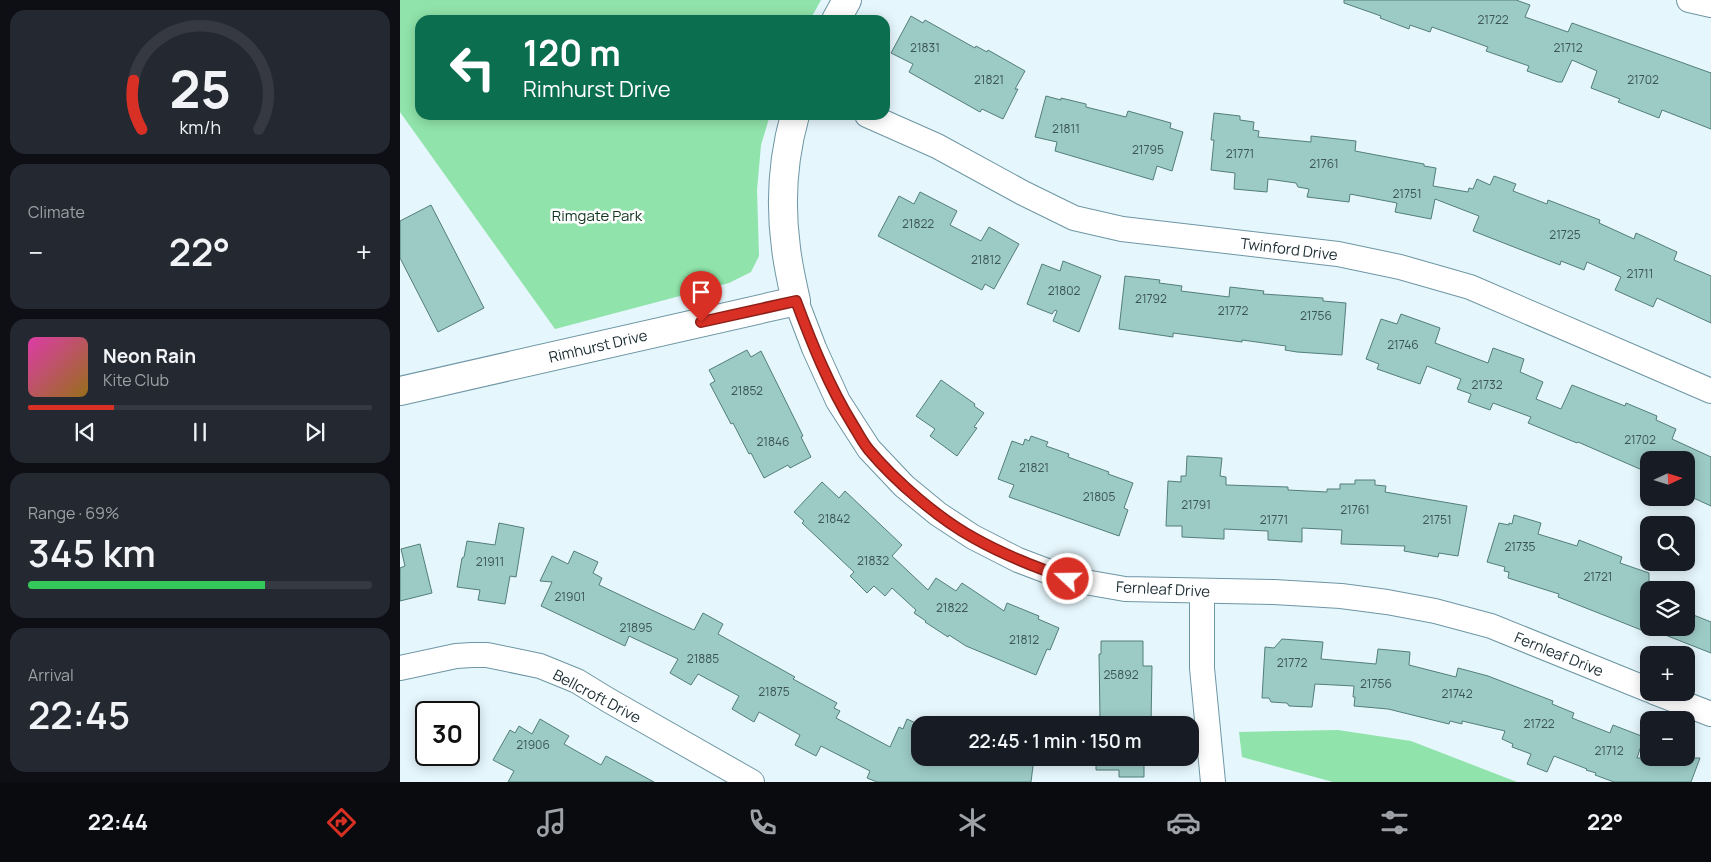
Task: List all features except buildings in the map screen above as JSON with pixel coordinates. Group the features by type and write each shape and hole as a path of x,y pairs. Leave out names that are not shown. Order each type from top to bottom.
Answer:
{"street":[{"path":"839,15 847,0"},
{"path":"1689,0 1711,5"},
{"path":"794,120 785,163 783,201 786,248 796,301"},
{"name":"Twinford Drive","path":"878,120 937,146 1023,193 1074,218 1122,229 1338,254 1400,266 1470,287 1711,391"},
{"name":"Rimhurst Drive","path":"400,391 796,301"},
{"name":"Fernleaf Drive","path":"796,301 814,348 838,401 869,449 904,486 938,514 973,537 1018,560 1068,579 1125,589 1274,592 1341,596 1388,602 1491,626 1640,686"},
{"path":"1202,592 1202,668 1213,782"},
{"name":"Bellcroft Drive","path":"400,668 456,656 472,655 540,666 577,681 752,782"},
{"path":"1677,701 1711,714"}],"green space":[{"name":"Rimgate Park","path":"400,0 821,0 813,15 415,15 415,120 768,120 761,145 757,190 759,256 751,272 729,283 555,329 400,112"},
{"path":"1338,730 1411,741 1517,782 1333,782 1242,757 1239,732"}],"route":[{"path":"701,322 796,301 814,348 838,401 869,449 904,486 938,514 973,537 1018,560 1068,579"}]}
